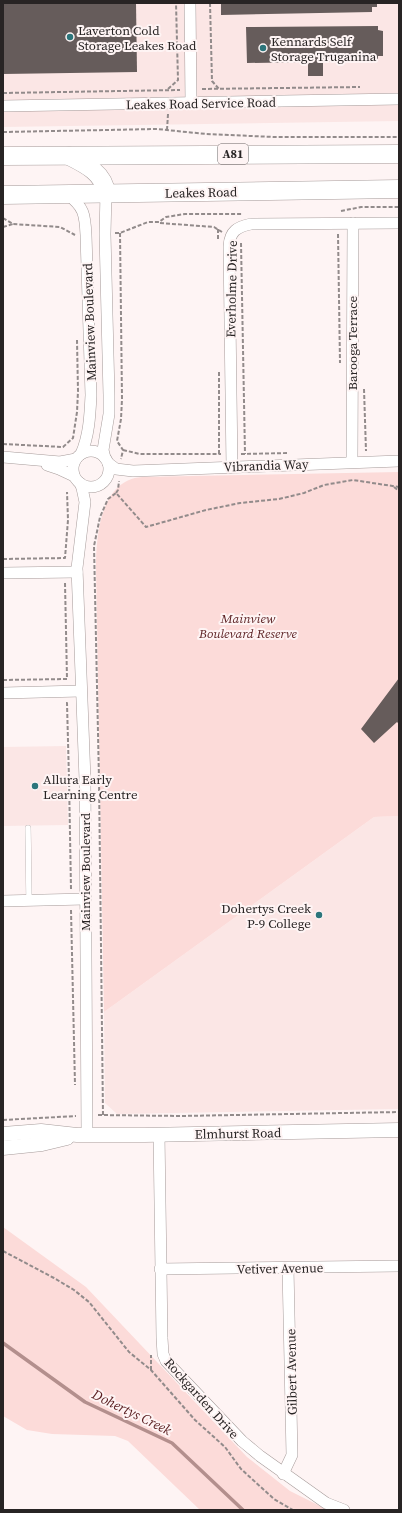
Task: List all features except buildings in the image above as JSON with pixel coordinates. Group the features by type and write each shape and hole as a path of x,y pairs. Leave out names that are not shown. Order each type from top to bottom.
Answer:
{"highway":[{"name":"A81","path":"3,156 399,154"},
{"path":"66,155 84,163 95,172 102,179 106,193"},
{"name":"Leakes Road","path":"3,195 399,189"}],"street":[{"path":"190,3 191,103"},
{"name":"Leakes Road Service Road","path":"3,106 399,99"},
{"name":"Mainview Boulevard","path":"106,193 105,234 109,395 108,419 103,444 106,460"},
{"name":"Mainview Boulevard","path":"67,194 80,206 84,217 86,235 91,395 86,440 78,457"},
{"name":"Barooga Terrace","path":"352,457 353,223"},
{"name":"Everholme Drive","path":"232,467 229,246 236,236 235,229 251,224 399,223"},
{"path":"3,458 60,462 93,451 100,453 106,460 109,472 103,482 90,487 59,469 28,460"},
{"path":"77,479 73,467 78,457"},
{"name":"Vibrandia Way","path":"106,460 116,469 133,471 232,467 352,457 399,461"},
{"name":"Vibrandia Way","path":"103,482 133,471"},
{"name":"Mainview Boulevard","path":"77,479 82,488 85,502 77,572 84,780 87,1115 82,1135"},
{"name":"Mainview Boulevard","path":"84,513 92,493 103,482"},
{"path":"3,573 77,572"},
{"path":"3,693 81,692"},
{"path":"3,901 85,899"},
{"name":"Elmhurst Road","path":"3,1134 41,1131 82,1135 399,1130"},
{"name":"Rockgarden Drive","path":"159,1134 162,1343 163,1354 166,1361 242,1442 283,1474 326,1503 344,1510"},
{"name":"Elmhurst Road","path":"3,1148 42,1144 82,1135"},
{"name":"Vetiver Avenue","path":"160,1269 399,1266"},
{"name":"Gilbert Avenue","path":"283,1474 292,1455 288,1268"}],"lane":[{"path":"28,828 29,900"}],"path":[{"path":"167,130 168,90 178,80 176,3"},
{"path":"210,3 212,81 219,89"},
{"path":"3,132 167,130 206,134 274,137 399,137"},
{"path":"159,222 214,227 236,236 245,454"},
{"path":"3,227 13,224"},
{"path":"120,233 122,399 121,419 117,441 123,450 140,454 290,453"},
{"path":"338,234 340,366"},
{"path":"75,235 75,242"},
{"path":"3,444 63,447 73,438 77,412 78,391 77,337"},
{"path":"352,457 372,451"},
{"path":"103,1115 99,780 94,546 100,517 108,499 116,493 146,527 206,510 240,503 279,499 304,493 324,485 353,480 399,486"},
{"path":"393,486 399,491"},
{"path":"3,559 65,558 68,520 67,492"},
{"path":"3,680 67,679 64,584"},
{"path":"60,704 67,703 75,1092"},
{"path":"68,779 99,780"},
{"path":"3,1120 87,1115 181,1116 399,1112"},
{"path":"3,1251 54,1278 74,1290 89,1302 129,1352 151,1370 173,1397 195,1420 225,1447 241,1469 274,1499 293,1510"}],"shaded area":[{"path":"3,3 399,3 399,121 3,127"},
{"name":"Allura Early Learning Centre","path":"66,746 68,825 3,826 3,747"},
{"name":"Dohertys Creek P-9 College","path":"399,816 399,1109 117,1114 105,1103 104,1012 374,817"}],"green space":[{"name":"Mainview Boulevard Reserve","path":"399,472 399,816 374,817 104,1012 96,554 100,525 109,498 128,480 142,477"},
{"path":"3,1227 86,1287 247,1457 290,1491 328,1510 200,1510 128,1441 115,1436 52,1434 27,1430 3,1416"}],"waterway":[{"name":"Dohertys Creek","path":"3,1343 85,1402 172,1443 243,1510"}],"place":[{"name":"Laverton Cold Storage Leakes Road","path":"70,37"},
{"name":"Kennards Self Storage Truganina","path":"263,48"},
{"name":"Allura Early Learning Centre","path":"35,786"},
{"name":"Dohertys Creek P-9 College","path":"319,915"}]}
